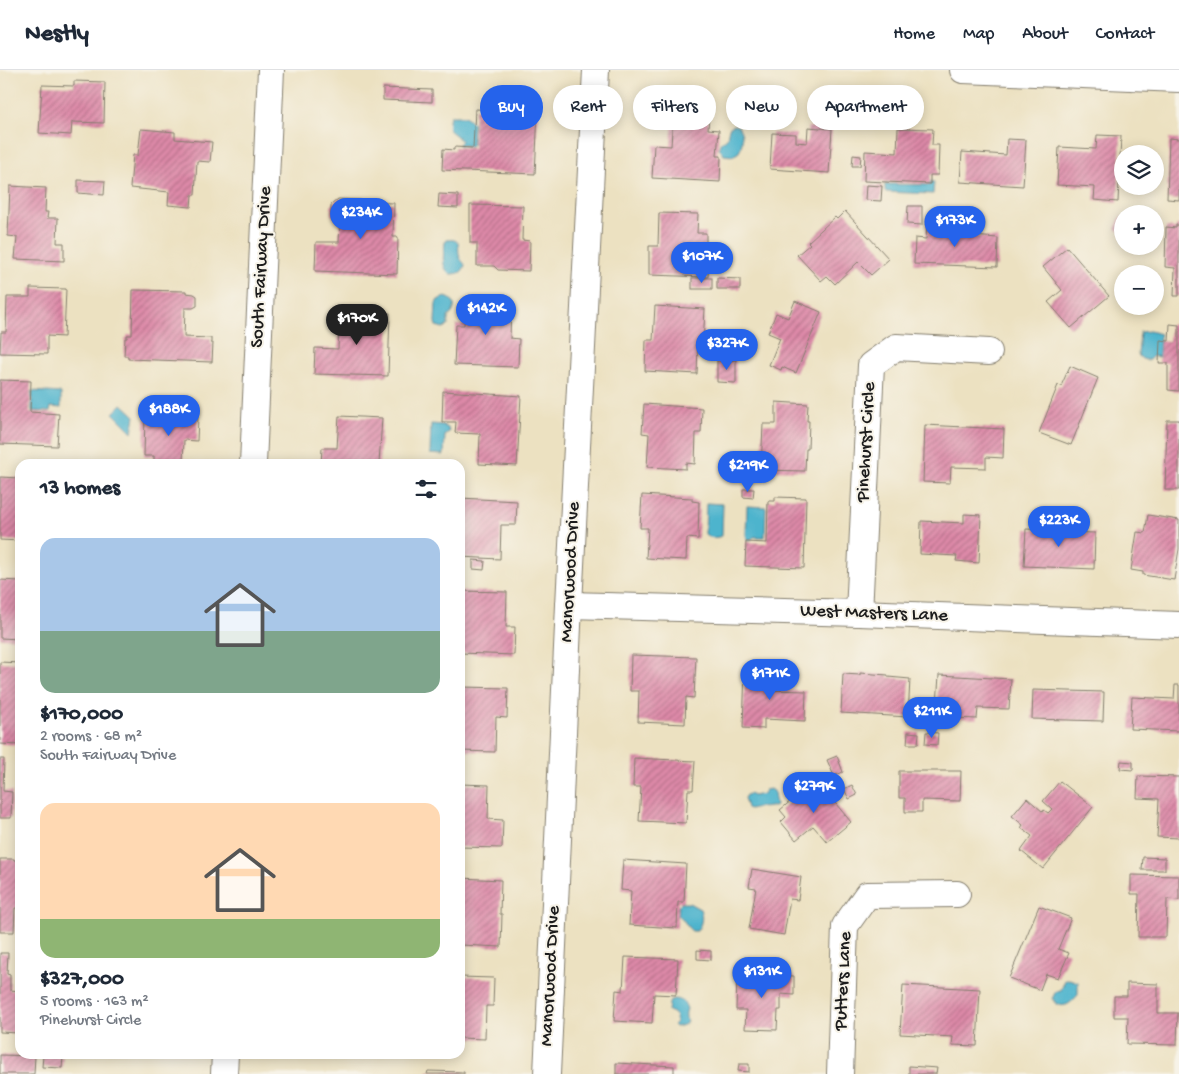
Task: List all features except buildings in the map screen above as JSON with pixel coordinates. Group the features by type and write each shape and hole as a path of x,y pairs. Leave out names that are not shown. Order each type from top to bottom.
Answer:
{"street":[{"name":"South Fairway Drive","path":"252,459 271,70"},
{"name":"Manorwood Drive","path":"546,1074 596,70"},
{"path":"963,70 1179,79"},
{"name":"Pinehurst Circle","path":"860,613 871,365 896,347 989,352"},
{"name":"West Masters Lane","path":"569,605 860,613 1179,625"},
{"name":"Putters Lane","path":"840,1074 844,926 867,895 957,894"},
{"path":"224,1074 225,1059"}],"water":[{"path":"450,116 465,116 473,123 472,144 470,146 458,145 461,141 448,126"},
{"path":"729,130 740,130 741,145 739,152 733,156 724,155 719,148 719,145 727,138"},
{"path":"931,181 934,182 933,194 885,192 885,184 931,185"},
{"path":"447,240 458,242 460,258 465,265 463,270 458,273 450,274 445,267 444,255 445,242"},
{"path":"444,297 453,302 454,308 448,317 448,326 443,328 436,326 435,322 436,303"},
{"path":"1150,331 1160,334 1159,357 1153,356 1146,360 1138,355 1140,332"},
{"path":"32,391 61,393 61,408 51,407 50,412 32,411"},
{"path":"122,404 135,416 132,432 113,413"},
{"path":"431,424 444,425 448,428 449,432 445,435 444,455 430,454"},
{"path":"706,503 723,504 722,536 713,538 705,534"},
{"path":"747,506 766,507 765,537 754,537 748,541 746,535"},
{"path":"770,789 774,792 776,806 750,810 747,808 744,798 746,795 763,794 765,790"},
{"path":"681,903 689,903 700,909 702,920 697,931 692,931 678,915"},
{"path":"1069,979 1078,982 1078,995 1066,1005 1056,1004 1052,999 1056,991 1061,990 1065,980"},
{"path":"673,999 682,1001 687,1009 687,1021 681,1026 675,1027 673,1025 676,1022 675,1016 668,1011 669,1002"}]}
